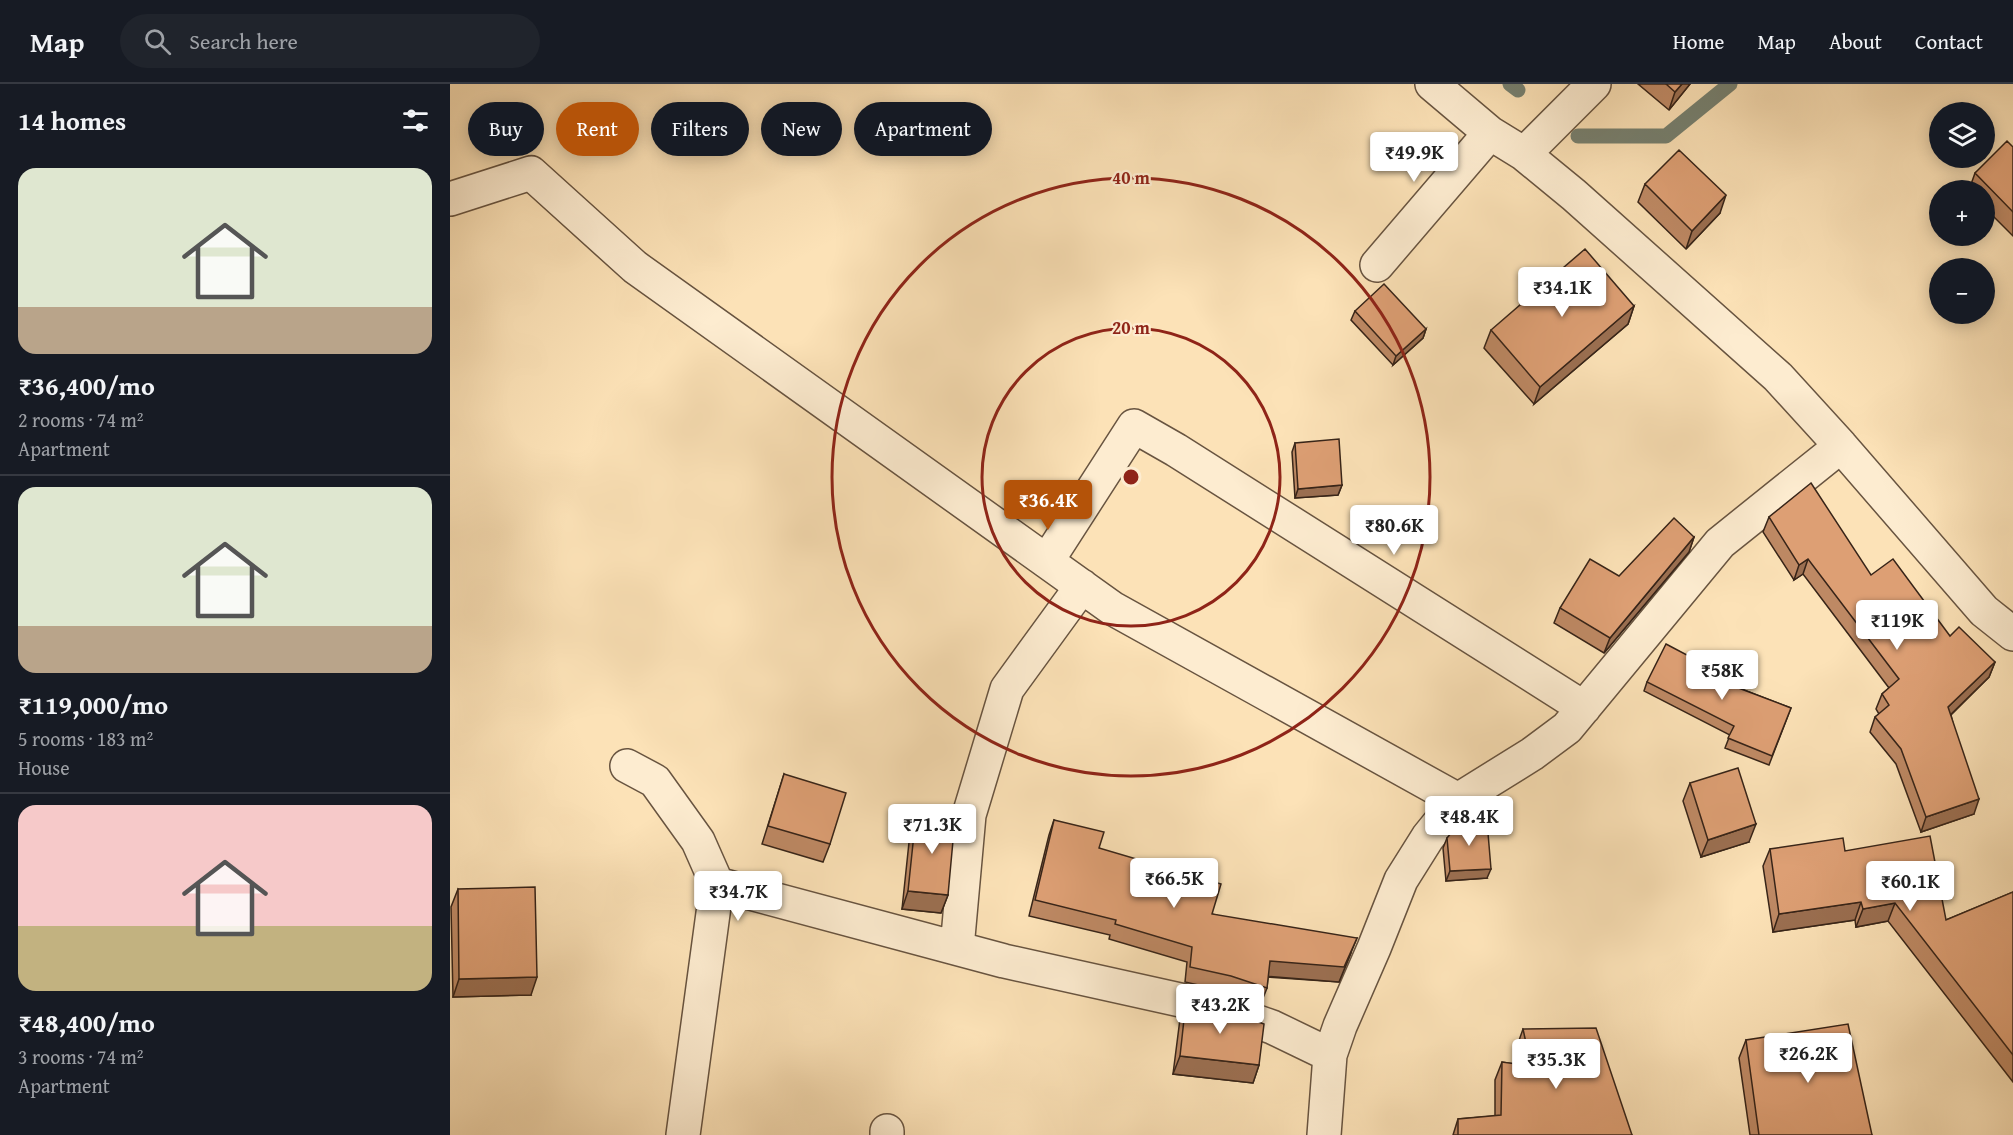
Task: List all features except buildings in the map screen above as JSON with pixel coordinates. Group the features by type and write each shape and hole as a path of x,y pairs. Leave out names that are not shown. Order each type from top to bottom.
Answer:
{"street":[{"path":"1432,84 1490,134 1524,154 1574,195 1778,377 1984,611 2013,634"},
{"path":"1524,154 1594,84"},
{"path":"1377,265 1490,134"},
{"path":"450,199 531,173 635,267 1112,608 1458,800"},
{"path":"1047,561 1134,426 1196,462 1584,708"},
{"path":"1324,1135 1330,1055 1340,1026 1401,880 1428,837 1458,800 1532,754 1567,728 1720,543 1841,446"},
{"path":"957,948 969,815 1007,689 1082,586"},
{"path":"627,766 655,781 698,841 717,884 683,1135"},
{"path":"717,884 1004,961 1221,1009 1272,1027 1330,1055"}],"waterway":[{"path":"1510,84 1518,90"},
{"path":"1578,136 1666,136 1730,84"}]}
